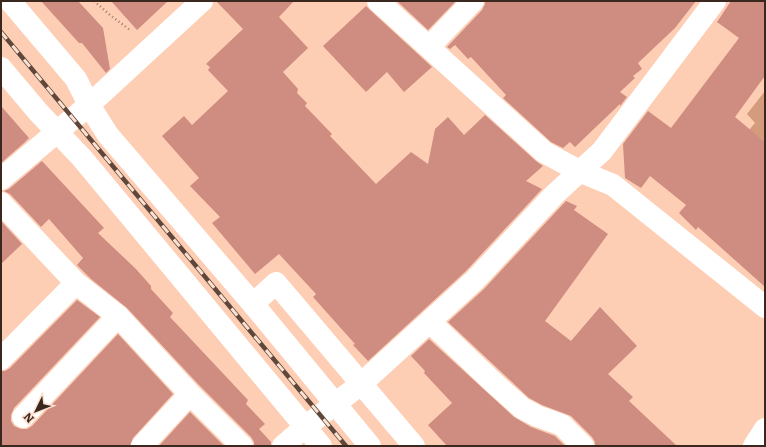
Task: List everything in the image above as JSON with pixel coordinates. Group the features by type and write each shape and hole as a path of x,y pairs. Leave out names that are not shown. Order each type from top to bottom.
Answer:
{"street":[{"path":"10,1 76,79 89,105 108,135 253,304 370,446"},
{"path":"1,179 89,105 202,1"},
{"path":"378,1 544,152 579,171 613,185 765,307"},
{"path":"429,47 473,1"},
{"path":"283,446 361,384 430,322 475,280 555,194 602,151 715,1"},
{"path":"1,68 82,158 321,446"},
{"path":"1,202 76,282 118,316 190,394 242,446"},
{"path":"1,359 76,282"},
{"path":"253,304 276,283 414,446"},
{"path":"23,417 118,316"},
{"path":"430,322 522,408 562,425 583,446"},
{"path":"142,446 190,394"},
{"path":"754,446 765,429"}],"path":[{"path":"94,1 151,47"}],"shaded area":[{"path":"765,91 765,142 749,130 755,123 747,114"}],"building":[{"path":"41,1 78,1 103,28 110,69 106,73 82,43 79,43"},
{"path":"111,1 168,1 137,30"},
{"path":"216,1 294,1 279,17 308,48 283,72 298,89 297,93 307,103 305,106 332,134 330,136 376,184 411,152 428,164 435,129 448,117 464,135 485,115 543,166 526,181 542,189 466,271 368,361 353,345 355,344 313,297 316,294 279,254 255,274 212,223 220,217 190,186 199,178 162,136 184,116 192,125 228,91 208,70 210,67 206,64 243,29"},
{"path":"397,1 456,1 428,30"},
{"path":"485,1 696,1 675,28 638,63 642,69 633,76 635,78 620,92 627,97 620,106 620,104 575,147 570,142 563,148 551,142 503,98 506,95 471,57 468,59 455,45 450,49 447,47 482,10"},
{"path":"731,1 765,1 765,76 735,117 765,142 765,287 698,227 696,230 679,213 686,205 650,176 641,188 625,178 623,144 648,111 671,128 739,38 717,22"},
{"path":"366,6 432,67 404,92 387,72 366,92 323,46"},
{"path":"1,106 29,138 1,163"},
{"path":"42,161 104,228 98,233 136,269 151,286 151,289 173,313 170,317 248,400 246,404 265,424 259,429 271,442 271,446 254,446 254,442 251,437 199,385 127,308 91,279 77,265 83,258 49,219 41,227 10,194 4,191 9,189"},
{"path":"566,201 577,206 574,210 608,234 545,321 571,341 600,307 637,346 608,374 633,397 629,401 677,446 595,446 595,442 592,437 571,416 542,405 529,398 448,322 484,289"},
{"path":"1,221 22,244 1,264"},
{"path":"77,300 100,317 14,408 11,415 11,421 14,426 21,429 27,429 32,426 118,334 173,394 133,438 130,446 1,446 1,371 5,371 10,368"},
{"path":"429,339 514,417 531,427 555,436 565,446 447,446 428,425 452,403 424,373 425,371 411,356"},
{"path":"190,412 224,446 159,446"}],"railway":[{"path":"1,32 346,446"}]}
